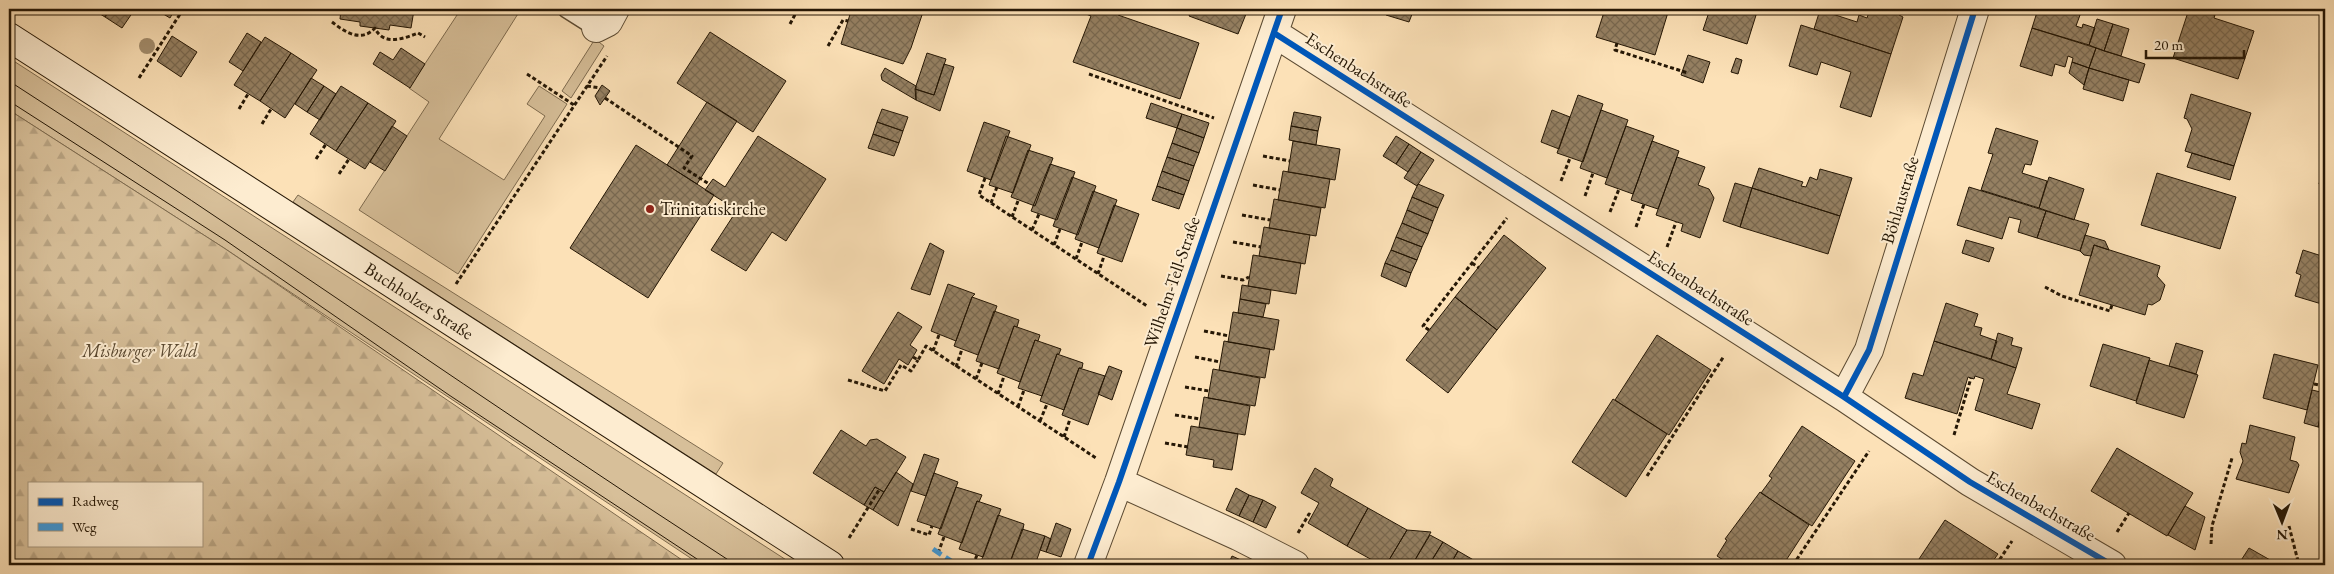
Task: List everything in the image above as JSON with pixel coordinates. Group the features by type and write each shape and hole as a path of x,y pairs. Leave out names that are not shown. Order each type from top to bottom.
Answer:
{"street":[{"path":"596,28 608,22 615,9"},
{"name":"Böhlaustraße","path":"1844,397 1869,350 1975,9"},
{"name":"Eschenbachstraße","path":"1278,21 1970,482 2112,565"},
{"name":"Wilhelm-Tell-Straße","path":"1088,565 1119,482 1278,21"},
{"name":"Buchholzer Straße","path":"9,37 830,565"},
{"path":"1119,482 1238,536 1294,565"}],"lane":[{"path":"566,9 596,28"}],"path":[{"path":"790,24 798,9"},
{"path":"139,78 182,11"},
{"path":"828,46 843,20 848,21"},
{"path":"332,22 348,33 358,36 371,32 375,28 382,37 389,40 399,40 418,33 425,37"},
{"path":"1617,43 1615,50 1688,73"},
{"path":"456,284 608,54"},
{"path":"527,74 574,105"},
{"path":"1089,74 1215,118"},
{"path":"587,86 600,88"},
{"path":"238,109 248,94"},
{"path":"605,98 692,156 684,168 709,184"},
{"path":"262,124 271,109"},
{"path":"316,159 326,144"},
{"path":"1263,156 1290,161"},
{"path":"1559,188 1570,158"},
{"path":"339,174 349,159"},
{"path":"1582,203 1594,173"},
{"path":"985,178 979,195 1154,309"},
{"path":"1252,185 1280,190"},
{"path":"991,203 997,187"},
{"path":"1608,219 1619,189"},
{"path":"1012,217 1018,201"},
{"path":"1633,236 1644,204"},
{"path":"1429,330 1423,326 1512,210"},
{"path":"1032,230 1038,214"},
{"path":"1241,215 1270,220"},
{"path":"1664,255 1676,222"},
{"path":"1054,245 1060,229"},
{"path":"1076,259 1082,242"},
{"path":"1232,242 1260,247"},
{"path":"1098,274 1104,256"},
{"path":"1472,262 1479,268"},
{"path":"1221,276 1243,280 1249,277"},
{"path":"2045,287 2062,296 2110,311 2112,305"},
{"path":"1201,331 1229,336"},
{"path":"933,351 939,335"},
{"path":"848,380 885,391 900,365 911,371 926,346 1101,461"},
{"path":"956,366 962,349"},
{"path":"1646,476 1725,356"},
{"path":"1192,357 1220,362"},
{"path":"913,358 918,360"},
{"path":"976,379 982,363"},
{"path":"998,394 1004,376"},
{"path":"1953,438 1971,378"},
{"path":"2314,384 2325,386"},
{"path":"1182,387 1209,391"},
{"path":"1018,407 1024,390"},
{"path":"1040,421 1047,404"},
{"path":"1172,414 1200,419"},
{"path":"1064,437 1070,419"},
{"path":"1162,443 1188,447"},
{"path":"1793,565 1871,448"},
{"path":"2211,544 2212,526 2232,458"},
{"path":"849,538 879,490"},
{"path":"2116,536 2129,513"},
{"path":"1305,521 1309,514 1312,516"},
{"path":"911,529 929,535 932,526"},
{"path":"2289,526 2299,565"},
{"path":"938,553 944,536"},
{"path":"1996,565 2012,540"},
{"path":"974,565 977,555"},
{"path":"1389,561 1393,563 1392,565"}],"green space":[{"path":"461,9 521,9 439,139 504,180 545,116 527,104 539,86 567,104 458,274 359,210 429,102 409,88"},
{"path":"595,39 604,46 571,98 562,91"},
{"path":"9,58 794,565 701,565 224,248 9,110"},
{"name":"Misburger Wald","path":"9,110 224,248 685,562 683,565 9,565"},
{"path":"298,195 723,463 716,474 293,202"}],"building":[{"path":"92,9 110,9 105,17"},
{"path":"110,9 135,9 122,28 105,17"},
{"path":"155,9 175,9 170,18"},
{"path":"341,9 419,9 414,10 411,28 390,25 389,30 360,26 360,22 340,19"},
{"path":"860,9 924,9 911,48 903,64 841,44 851,11 858,14"},
{"path":"1082,9 1121,9 1118,15 1199,43 1180,99 1073,62 1091,16 1081,12"},
{"path":"1192,9 1248,9 1238,34 1189,16"},
{"path":"1388,9 1414,9 1409,22 1386,15"},
{"path":"1605,9 1669,9 1655,55 1596,37"},
{"path":"1710,9 1747,9 1757,12 1747,44 1703,30"},
{"path":"1870,9 1901,9 1899,15 1903,17 1891,54 1814,29 1820,10 1857,22 1859,15 1867,18"},
{"path":"2038,9 2074,9 2072,12 2080,15 2076,26 2082,28 2083,24 2095,28 2089,45 2032,28"},
{"path":"2189,9 2215,15 2214,18 2254,31 2238,79 2173,58"},
{"path":"2097,19 2113,24 2104,51 2089,45"},
{"path":"2113,24 2129,29 2121,56 2104,51"},
{"path":"1801,25 1891,54 1871,117 1840,107 1851,72 1821,62 1817,75 1789,66"},
{"path":"2032,28 2096,48 2089,68 2072,62 2073,58 2068,56 2065,67 2055,64 2052,76 2020,66"},
{"path":"710,32 786,81 753,132 677,83"},
{"path":"247,33 261,42 243,71 229,62"},
{"path":"172,36 197,52 181,77 157,61"},
{"path":"265,37 291,53 260,101 234,85"},
{"path":"401,48 425,64 410,88 373,64 380,52 393,60"},
{"path":"2096,48 2145,64 2139,83 2089,68"},
{"path":"291,53 317,70 285,118 260,101"},
{"path":"927,53 946,59 934,95 915,89"},
{"path":"1688,55 1710,62 1703,83 1681,75"},
{"path":"1736,58 1742,60 1738,74 1731,72"},
{"path":"2072,62 2089,68 2084,85 2069,73"},
{"path":"944,64 954,67 940,111 916,100 915,89 934,95"},
{"path":"885,68 916,86 916,100 882,80 881,75"},
{"path":"2089,68 2129,80 2123,101 2083,89"},
{"path":"311,78 324,86 307,112 295,104"},
{"path":"602,85 610,91 600,105 595,96"},
{"path":"324,86 336,94 320,120 307,112"},
{"path":"341,86 368,103 336,151 310,134"},
{"path":"2191,94 2251,113 2234,166 2185,151 2192,129 2187,119 2184,118"},
{"path":"1578,95 1603,104 1583,162 1557,153"},
{"path":"707,102 737,121 697,184 667,165"},
{"path":"368,103 396,121 365,169 336,151"},
{"path":"1151,103 1182,114 1177,128 1146,118"},
{"path":"882,109 908,117 903,131 877,122"},
{"path":"1552,110 1570,117 1559,149 1541,142"},
{"path":"1601,110 1628,120 1607,178 1580,168"},
{"path":"1294,112 1321,117 1318,131 1291,126"},
{"path":"1182,114 1209,123 1204,138 1177,128"},
{"path":"877,122 903,131 899,143 873,134"},
{"path":"984,122 1010,131 991,180 967,171"},
{"path":"392,126 407,136 385,171 370,162"},
{"path":"1291,126 1318,131 1316,145 1289,140"},
{"path":"1626,126 1654,136 1633,194 1605,184"},
{"path":"1177,128 1204,138 1199,153 1172,143"},
{"path":"1996,128 2038,141 2031,165 2025,164 2022,173 2047,181 2039,208 1981,190 1993,154 1988,153"},
{"path":"873,134 899,143 894,156 868,148"},
{"path":"758,136 826,179 786,241 772,232 746,271 711,250 737,210 705,190 713,179 725,187"},
{"path":"1006,136 1031,145 1013,193 989,185"},
{"path":"1396,136 1409,144 1396,164 1383,156"},
{"path":"1293,141 1340,149 1335,180 1288,172"},
{"path":"1652,141 1679,151 1658,209 1631,200"},
{"path":"1172,143 1199,153 1194,166 1167,157"},
{"path":"1409,144 1421,152 1408,172 1396,164"},
{"name":"Trinitatiskirche","path":"636,145 714,195 648,298 570,248"},
{"path":"1028,150 1053,158 1035,206 1011,197"},
{"path":"1421,152 1434,160 1417,186 1404,178"},
{"path":"2192,153 2234,166 2230,180 2187,167"},
{"path":"1167,157 1194,166 1189,181 1162,171"},
{"path":"1677,157 1705,167 1698,185 1709,189 1714,198 1700,238 1681,231 1683,224 1656,215"},
{"path":"2325,162 2325,186 2319,184"},
{"path":"1050,164 1075,172 1057,220 1031,211"},
{"path":"1759,168 1803,182 1801,186 1806,187 1810,177 1817,180 1820,169 1852,178 1840,216 1752,188"},
{"path":"1162,171 1189,181 1184,195 1157,186"},
{"path":"1283,171 1330,179 1325,208 1278,200"},
{"path":"2157,173 2236,197 2220,249 2141,225"},
{"path":"1072,177 1096,186 1078,235 1053,226"},
{"path":"2049,177 2084,189 2074,220 2039,208"},
{"path":"1735,183 1752,188 1740,227 1723,221"},
{"path":"1418,184 1444,195 1438,208 1412,197"},
{"path":"1157,186 1184,195 1179,209 1152,200"},
{"path":"1969,187 2046,211 2037,238 2018,232 2021,220 2009,217 2002,239 1957,225"},
{"path":"1752,188 1840,216 1828,254 1740,227"},
{"path":"1093,191 1117,200 1099,248 1075,239"},
{"path":"1412,197 1438,208 1433,221 1407,210"},
{"path":"1274,199 1321,208 1316,236 1269,228"},
{"path":"1114,205 1139,214 1122,262 1097,253"},
{"path":"1407,210 1433,221 1428,234 1402,223"},
{"path":"2046,211 2089,224 2080,251 2037,238"},
{"path":"1402,223 1428,234 1422,247 1396,237"},
{"path":"1264,227 1310,235 1305,264 1259,256"},
{"path":"1504,235 1546,268 1497,330 1455,297"},
{"path":"2085,235 2105,241 2109,250 2094,245 2091,256 2084,255 2080,251"},
{"path":"1396,237 1422,247 1417,260 1391,250"},
{"path":"1966,240 1994,248 1989,262 1962,253"},
{"path":"930,243 944,251 930,295 911,289"},
{"path":"2094,245 2160,266 2157,276 2165,285 2160,300 2152,305 2148,304 2145,315 2079,295"},
{"path":"1391,250 1417,260 1411,273 1385,263"},
{"path":"2303,250 2325,257 2325,305 2295,296 2301,275 2296,273"},
{"path":"1253,255 1301,263 1296,294 1248,286"},
{"path":"1385,263 1411,273 1406,287 1381,276"},
{"path":"948,284 975,294 972,297 956,341 931,331"},
{"path":"1242,285 1271,290 1269,304 1240,299"},
{"path":"972,297 997,306 978,355 954,346"},
{"path":"1455,297 1497,330 1448,393 1406,360"},
{"path":"1240,299 1266,304 1263,317 1238,313"},
{"path":"1946,303 1978,314 1974,326 1982,328 1980,335 1997,341 1991,359 1934,341"},
{"path":"994,311 1019,320 1017,327 1014,326 999,369 976,361"},
{"path":"898,312 922,327 910,345 917,350 908,365 899,359 884,384 862,371"},
{"path":"1233,312 1279,320 1274,350 1228,342"},
{"path":"1014,326 1040,335 1038,341 1035,340 1020,382 997,373"},
{"path":"1998,333 2013,338 2011,345 2022,348 2016,368 1991,359"},
{"path":"1657,335 1711,370 1669,435 1615,400"},
{"path":"1035,340 1061,349 1059,354 1057,354 1042,396 1018,388"},
{"path":"1224,341 1270,349 1265,378 1219,370"},
{"path":"1934,341 2016,368 2007,394 2040,404 2032,429 1975,410 1984,379 1975,376 1974,379 1968,377 1957,414 1905,398 1913,373 1923,376"},
{"path":"2176,343 2203,351 2196,374 2169,366"},
{"path":"2103,344 2150,358 2136,401 2090,386"},
{"path":"1057,354 1083,363 1082,368 1079,368 1064,410 1040,401"},
{"path":"2274,354 2318,365 2307,410 2263,398"},
{"path":"2149,360 2198,375 2184,418 2136,403"},
{"path":"1109,366 1122,371 1112,400 1098,394"},
{"path":"1079,368 1105,376 1088,425 1062,415"},
{"path":"1213,369 1260,378 1255,406 1208,398"},
{"path":"2312,390 2325,393 2318,427 2304,423"},
{"path":"1204,397 1250,406 1245,435 1199,427"},
{"path":"2325,398 2325,429 2318,427"},
{"path":"1613,399 1667,434 1626,497 1572,462"},
{"path":"2250,425 2295,437 2290,460 2297,462 2299,465 2289,493 2236,479 2243,461 2240,452 2242,443 2246,444"},
{"path":"1191,426 1238,434 1232,470 1213,467 1214,460 1186,455"},
{"path":"1802,426 1855,461 1812,526 1761,493 1772,478 1769,476"},
{"path":"841,430 866,446 870,440 877,439 906,457 884,492 875,487 864,505 813,473"},
{"path":"2117,448 2193,493 2167,536 2091,491"},
{"path":"924,454 939,459 926,496 911,491"},
{"path":"1315,468 1333,479 1330,486 1368,508 1347,546 1308,523 1319,503 1301,493"},
{"path":"896,472 913,484 898,526 873,510"},
{"path":"934,473 958,482 941,529 917,521"},
{"path":"875,487 884,492 873,510 864,505"},
{"path":"956,487 982,495 979,502 977,501 962,543 938,534"},
{"path":"1236,488 1249,495 1239,516 1226,510"},
{"path":"1760,492 1809,525 1783,565 1731,565 1717,556 1727,540 1725,539"},
{"path":"1249,495 1263,500 1253,522 1239,516"},
{"path":"1263,500 1276,507 1266,528 1253,522"},
{"path":"977,501 1001,509 983,557 959,549"},
{"path":"2185,506 2205,517 2195,550 2168,535"},
{"path":"1368,508 1407,530 1386,565 1381,565 1347,546"},
{"path":"998,515 1024,524 1023,529 1009,565 980,564"},
{"path":"1945,520 1998,554 1990,565 1915,565"},
{"path":"1056,523 1071,529 1061,557 1046,552"},
{"path":"1022,529 1045,536 1035,565 1009,565"},
{"path":"1407,530 1431,532 1412,565 1386,565"},
{"path":"1430,535 1443,542 1429,565 1412,565"},
{"path":"1045,536 1051,539 1046,552 1040,550"},
{"path":"1443,542 1458,551 1450,565 1429,565"},
{"path":"2249,548 2279,565 2238,565"},
{"path":"1458,551 1477,562 1476,565 1450,565"},
{"path":"1232,556 1252,565 1228,565"}],"tram line":[{"path":"9,81 101,140 554,445 736,565"},
{"path":"9,101 225,240 449,395 706,565"}],"marked path":[{"path":"933,549 957,565"}],"cycle path":[{"path":"1088,565 1119,482 1282,9"},
{"path":"1844,397 1869,350 1975,9"},
{"path":"1274,33 1844,397 1970,482 2112,565"}],"place":[{"name":"Trinitatiskirche","path":"650,209"}]}
